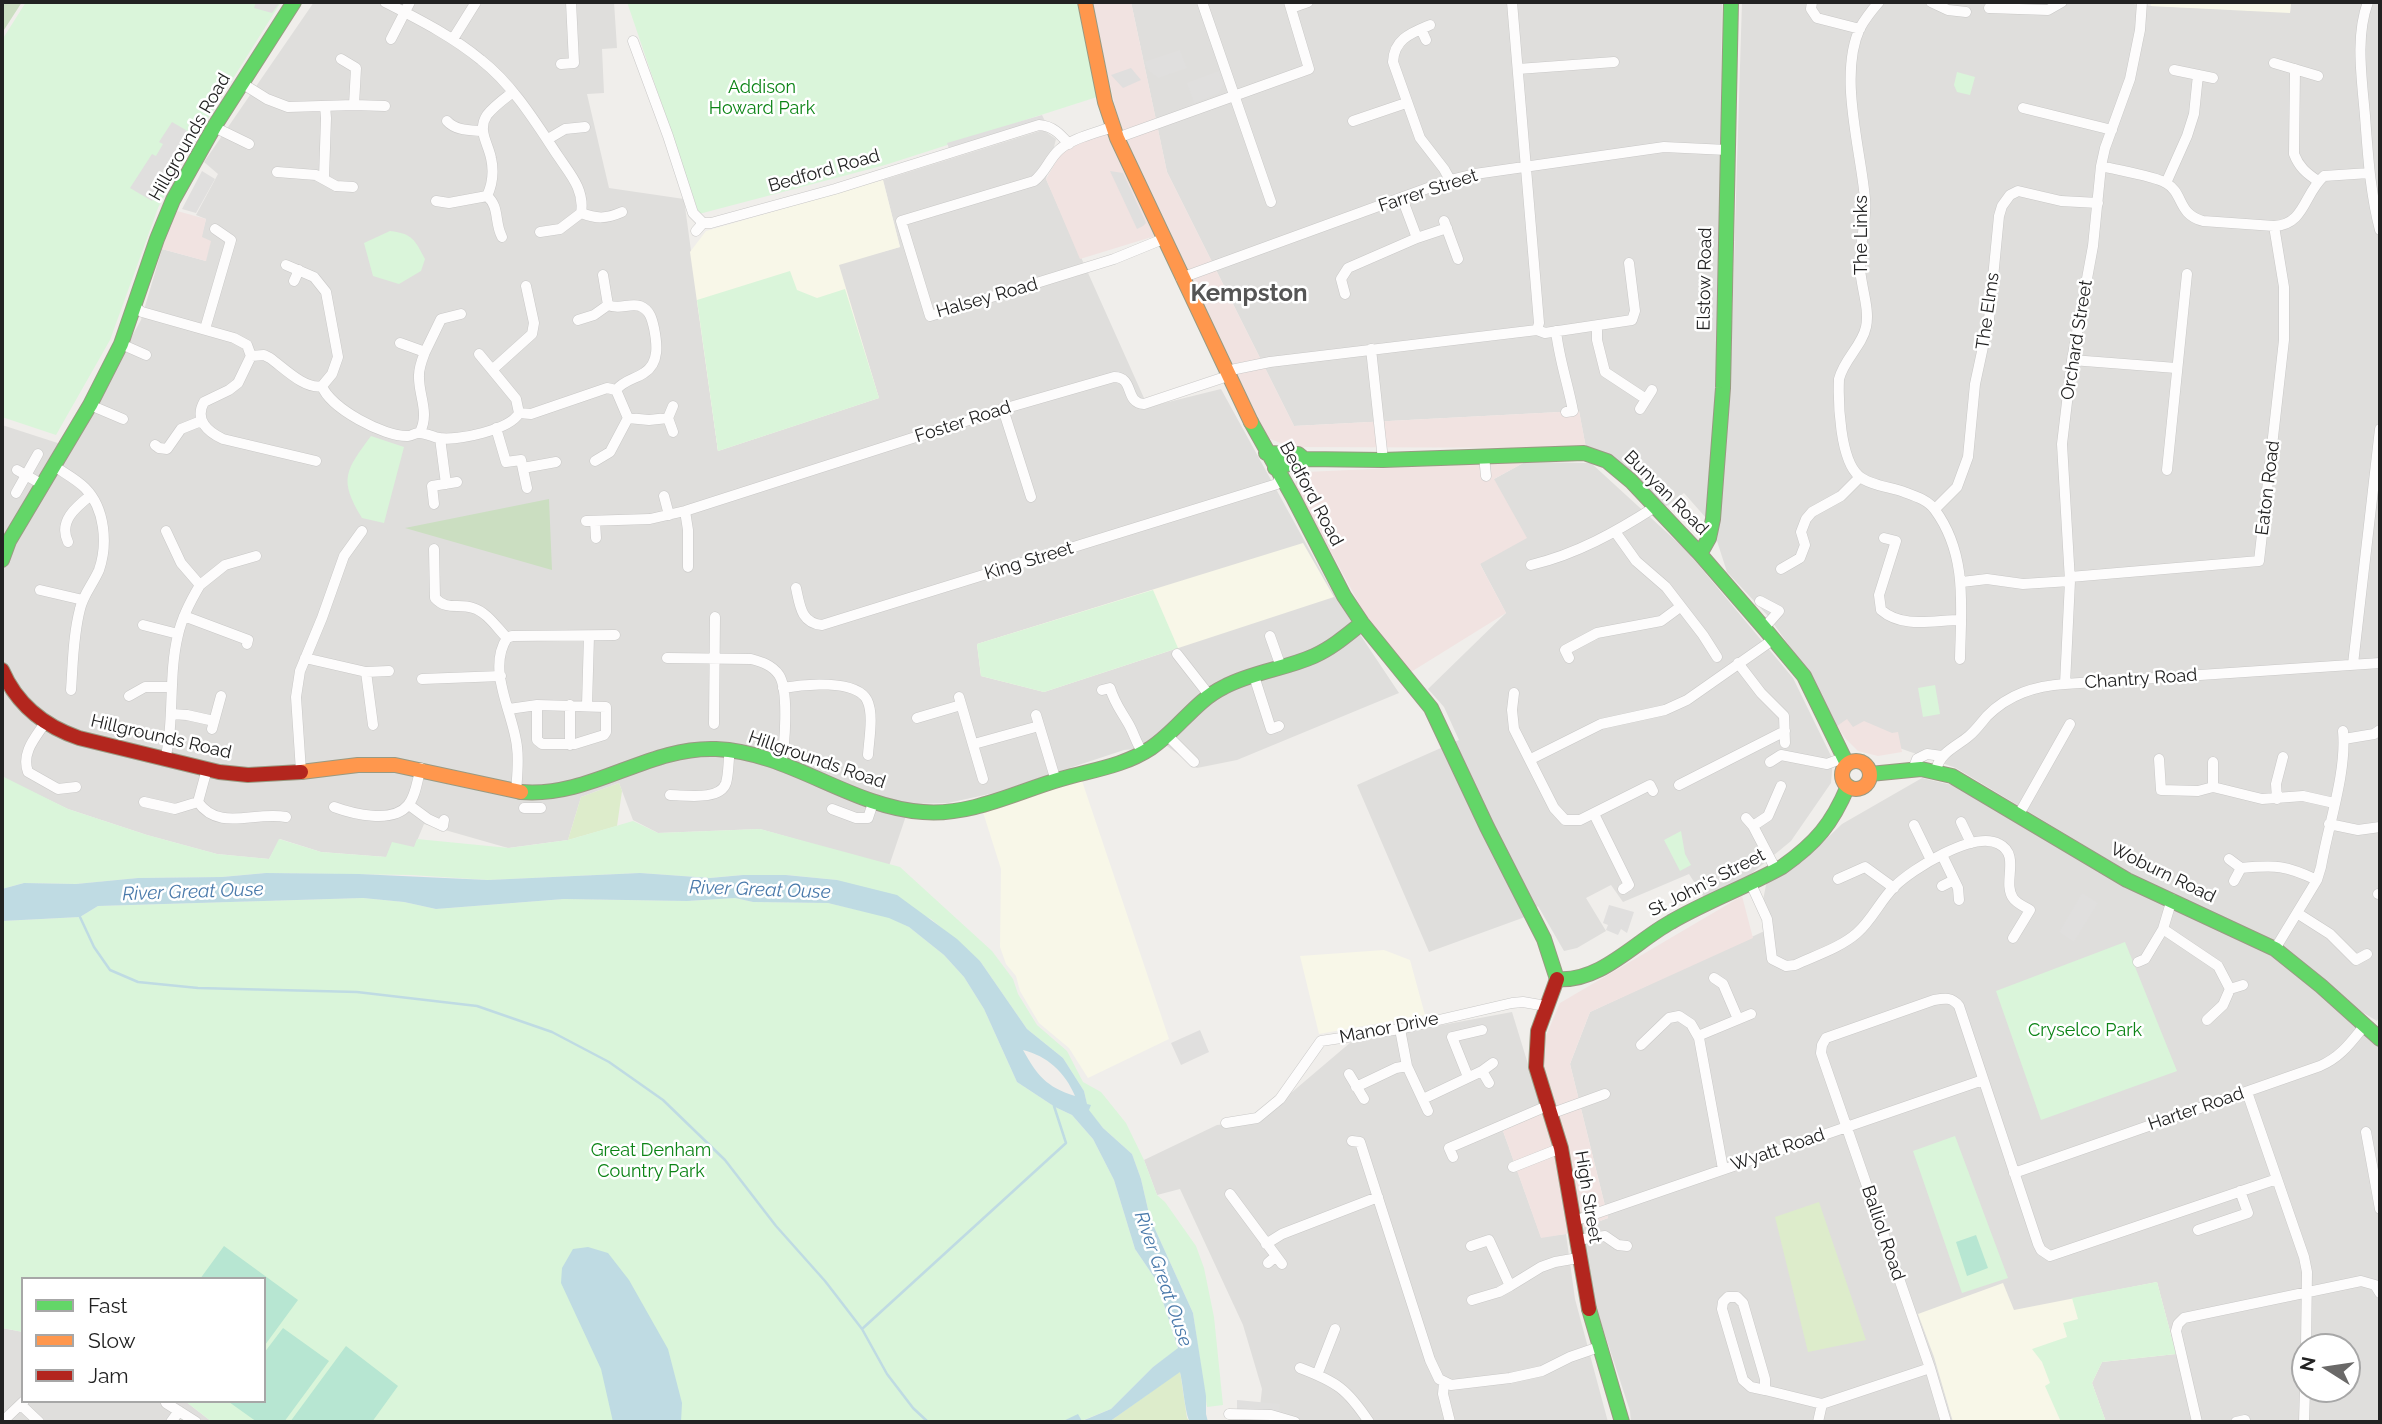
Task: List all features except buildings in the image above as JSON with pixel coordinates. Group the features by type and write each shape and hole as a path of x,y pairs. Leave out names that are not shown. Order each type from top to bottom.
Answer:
{"street":[{"name":"Hillgrounds Road","path":"2,560 9,541 90,405 121,344 173,201 214,127 294,2"},
{"path":"385,2 453,39 483,60 513,93 548,139 577,185 581,195 581,213"},
{"path":"391,39 411,2"},
{"path":"453,39 476,2"},
{"path":"561,64 574,63 571,2"},
{"name":"Bedford Road","path":"1085,2 1105,102 1114,132 1227,374 1266,453 1293,497 1344,596 1362,623 1431,708 1544,939 1557,979"},
{"path":"1202,2 1271,202"},
{"path":"1290,5 1308,2"},
{"path":"1512,2 1539,323 1537,330"},
{"name":"Elstow Road","path":"1700,554 1709,538 1713,519 1723,388 1731,2"},
{"path":"1812,2 1811,9 1817,18 1860,29"},
{"name":"The Links","path":"1860,477 1851,467 1846,453 1839,379 1842,368 1866,328 1867,315 1860,268 1865,198 1854,131 1851,87 1854,49 1860,29 1879,2"},
{"path":"1933,2 1948,10 1966,12"},
{"path":"1989,8 2048,10 2062,2"},
{"name":"Orchard Street","path":"2065,684 2070,579 2062,443 2072,360 2093,246 2101,166 2133,69 2142,2"},
{"path":"2368,2 2362,17 2361,41 2369,173 2380,230"},
{"name":"Halsey Road","path":"1163,239 1114,259 930,317 901,221 1034,181 1041,176 1058,150 1069,144 1235,96 1309,69 1290,5"},
{"path":"1426,40 1426,27 1405,37 1394,52 1393,62 1420,138 1450,180"},
{"path":"633,41 668,136 692,213 704,223 696,231"},
{"path":"341,59 356,68 354,105"},
{"path":"1518,69 1614,62"},
{"path":"2274,63 2318,76"},
{"path":"2295,69 2294,154 2298,164 2318,181"},
{"path":"2174,70 2213,78"},
{"path":"2166,183 2194,114 2197,75"},
{"path":"243,85 288,107 385,106"},
{"path":"487,196 494,172 483,131 487,116 513,93"},
{"path":"1353,121 1367,113 1406,103"},
{"path":"324,178 325,106"},
{"path":"2023,108 2112,130"},
{"name":"Bedford Road","path":"704,223 835,189 1039,125 1060,133 1069,144"},
{"path":"449,126 483,131"},
{"path":"214,127 249,144"},
{"path":"548,139 565,129 585,127"},
{"name":"Farrer Street","path":"1181,278 1450,180 1475,174 1664,147 1727,150"},
{"path":"2101,166 2166,183 2192,218 2274,226 2297,218 2318,181 2324,176 2369,173"},
{"path":"277,172 324,178 336,186 353,187"},
{"name":"The Elms","path":"1935,509 1956,487 1968,457 1975,384 1989,319 2002,206 2010,195 2018,191 2061,201 2098,203"},
{"path":"436,201 449,206 487,196"},
{"path":"487,196 496,209 496,226 502,237"},
{"path":"1402,198 1417,238"},
{"path":"581,213 597,218 609,218 622,212"},
{"path":"540,232 560,229 581,213"},
{"path":"1345,294 1341,279 1348,268 1446,225 1458,259"},
{"name":"Eaton Road","path":"2070,579 2259,561 2284,340 2284,287 2274,226"},
{"path":"205,329 231,240 215,229"},
{"path":"1227,374 1270,362 1627,322 1635,316 1629,263"},
{"path":"251,356 264,355 309,385 317,387 322,386 332,374 338,357 329,302 322,286 314,277 286,265"},
{"path":"294,281 299,270"},
{"path":"2167,470 2187,274"},
{"path":"603,275 608,304"},
{"path":"492,370 532,334 534,323 526,286"},
{"path":"578,320 594,315 608,304"},
{"path":"608,304 619,308 640,306 647,310 652,317 656,339 657,352 651,367 616,390"},
{"path":"135,307 142,312 234,338 247,345 251,356 237,383 204,402 201,421 213,435 302,454 316,461"},
{"path":"420,432 425,405 419,374 425,352 441,319 461,314"},
{"path":"1597,326 1597,340 1605,372 1646,400"},
{"path":"1556,331 1559,360 1568,383 1573,411 1566,412"},
{"path":"400,343 425,352"},
{"path":"121,344 146,355"},
{"path":"1371,349 1383,460"},
{"path":"479,355 516,399 519,413"},
{"path":"2072,360 2176,368"},
{"name":"Foster Road","path":"596,538 590,521 650,519 685,512 1003,409 1114,377 1121,377 1126,381 1133,399 1138,404 1144,404 1227,374"},
{"path":"322,386 332,401 374,427 408,436 420,432 440,438 453,438 496,428 510,422 519,413 531,414 607,388 616,390"},
{"path":"616,390 628,418"},
{"path":"90,405 123,419"},
{"path":"673,406 668,418 673,432"},
{"path":"1003,409 1031,497"},
{"path":"628,418 668,418"},
{"path":"595,461 610,452 628,418"},
{"path":"155,445 159,449 167,449 181,429 201,421"},
{"path":"496,428 506,462 521,460 527,488"},
{"path":"2353,664 2380,429"},
{"path":"434,504 432,486 451,483 440,438"},
{"name":"Bunyan Road","path":"1266,453 1298,454 1306,459"},
{"name":"Bunyan Road","path":"1278,473 1306,459 1383,460 1584,453 1607,461 1631,481 1700,554 1804,677 1845,761"},
{"path":"16,493 22,473 38,454"},
{"path":"1484,456 1486,476"},
{"path":"523,468 556,462"},
{"path":"54,466 83,486 91,495 102,519 103,545 98,571 83,600 75,629 71,690"},
{"path":"22,473 43,485"},
{"name":"King Street","path":"796,588 803,615 808,621 822,625 1277,484 1278,473"},
{"path":"1781,569 1800,558 1805,545 1801,532 1812,512 1841,496 1860,477 1914,495 1935,509 1955,550 1962,582 1960,659"},
{"path":"63,538 72,510 91,495"},
{"path":"664,496 669,514"},
{"path":"1531,565 1555,559 1616,533 1654,507"},
{"path":"685,512 688,567"},
{"path":"166,531 181,564 200,585"},
{"path":"301,771 296,697 304,658 322,618 348,541 362,531"},
{"path":"1616,533 1636,561 1666,587 1717,657"},
{"path":"1884,538 1896,541 1879,595 1881,610 1890,618 1912,622 1961,620"},
{"path":"434,549 435,598 444,606 474,608 507,638"},
{"path":"165,760 172,714 178,634 184,616 200,585 225,565 256,556"},
{"path":"1962,582 1986,579 2023,584 2070,579"},
{"path":"40,590 83,600"},
{"path":"1531,759 1601,724 1665,710 1687,700 1738,663 1769,633 1779,611 1760,601"},
{"path":"1569,657 1565,650 1597,633 1661,621 1680,607"},
{"path":"184,616 248,640 247,644"},
{"path":"714,724 709,709 715,659 715,617"},
{"name":"Hillgrounds Road","path":"3,676 24,705 45,723 75,737 206,769 248,775 377,765 421,768 490,788 516,792 532,804 638,765 681,752 715,748 747,753 781,764 905,811 937,813 976,806 1143,753 1168,736 1209,695 1230,684 1330,648 1362,623"},
{"path":"143,625 178,634"},
{"path":"516,792 518,749 501,676 501,650 507,638 615,635"},
{"path":"587,705 589,636"},
{"path":"1270,636 1281,667"},
{"path":"1177,654 1209,695"},
{"path":"304,658 366,672 389,671"},
{"path":"667,658 751,659 773,668 781,678 783,688 785,726 781,764"},
{"path":"1738,663 1784,716 1786,743"},
{"name":"Chantry Road","path":"1936,770 1942,756 1967,738 1987,716 2014,696 2036,687 2380,663"},
{"path":"366,672 373,725"},
{"path":"422,678 501,676"},
{"path":"1254,676 1271,729 1279,726"},
{"path":"783,688 798,685 841,686 859,691 867,700 869,713 868,755"},
{"path":"129,696 145,687 172,687"},
{"path":"1102,690 1110,688 1115,705 1129,724 1143,753"},
{"path":"1514,693 1511,710 1514,729 1554,808 1565,820 1580,820 1650,785 1653,792"},
{"path":"172,714 187,715 213,725 221,696"},
{"path":"917,718 960,701 983,779"},
{"path":"509,709 537,705 606,707 606,732 604,735 569,745 538,743 537,705"},
{"path":"569,745 570,705"},
{"path":"974,744 1037,720 1056,781"},
{"path":"45,723 28,750 25,759 28,772 58,789 76,788"},
{"path":"2018,816 2065,728"},
{"path":"1679,785 1785,730"},
{"path":"2275,949 2317,880 2341,772 2343,735 2378,735"},
{"path":"1168,736 1194,762"},
{"path":"670,795 686,799 720,792 726,781 730,750"},
{"path":"1914,767 1917,759 1927,754 1942,756"},
{"path":"1770,762 1782,755 1827,764 1845,761 1861,762 1868,767 1870,774 1864,786 1856,789 1848,786 1843,774 1845,761"},
{"path":"2277,799 2276,784 2283,757"},
{"path":"2158,759 2161,790 2198,791 2213,788 2245,797 2277,799 2304,796 2334,803"},
{"path":"2213,762 2213,788"},
{"name":"Woburn Road","path":"1870,774 1914,767 1936,770 1952,776 2127,880 2275,949 2380,1039"},
{"path":"338,812 370,816 401,812 409,805 421,768"},
{"path":"206,769 198,802 203,810 219,818 262,814 281,818"},
{"path":"1776,870 1749,822 1768,816 1781,786"},
{"name":"St John's Street","path":"1557,979 1571,980 1607,964 1671,921 1776,870 1824,833 1836,815 1848,786"},
{"path":"840,809 856,818 868,818 874,800"},
{"path":"149,806 175,809 198,802"},
{"path":"409,805 428,819 445,824"},
{"path":"1594,814 1629,885 1623,889"},
{"path":"1961,822 1971,843"},
{"path":"2329,824 2358,830 2380,827"},
{"path":"1914,825 1930,860"},
{"path":"1751,884 1767,919 1772,959 1786,966 1794,965 1847,940 1875,914 1894,888 1930,860 1971,843 1993,841 2008,852 2013,900 2030,910 2013,938"},
{"path":"1942,855 1958,888 1959,900"},
{"path":"2229,859 2241,868 2271,865 2289,867 2317,880"},
{"path":"1838,879 1865,867 1894,888"},
{"path":"2234,881 2241,868"},
{"path":"1942,886 1954,880"},
{"path":"2138,962 2145,959 2163,929 2172,899"},
{"path":"2297,913 2330,934 2356,960 2367,954"},
{"path":"2163,929 2218,966 2230,989 2224,1005 2207,1020"},
{"path":"1714,978 1723,984 1738,1019"},
{"name":"High Street","path":"1557,979 1538,1031 1536,1067 1561,1148 1585,1295 1622,1422"},
{"path":"2230,989 2243,985"},
{"name":"Balliol Road","path":"1946,1422 1930,1368 1821,1053 1822,1045 1826,1038 1834,1035 1934,1000 1950,999 1959,1006 1983,1080"},
{"name":"Manor Drive","path":"1226,1123 1256,1118 1280,1099 1321,1041 1400,1028 1512,1003 1546,1006"},
{"path":"1699,1037 1751,1014"},
{"path":"1641,1045 1669,1018 1679,1016 1691,1024 1699,1037 1723,1169"},
{"name":"Harter Road","path":"2014,1173 2333,1060 2365,1025"},
{"path":"1400,1028 1407,1066 1428,1111"},
{"path":"1468,1077 1452,1037 1482,1030"},
{"path":"1423,1099 1493,1063"},
{"path":"1356,1087 1396,1068 1407,1066"},
{"path":"1482,1071 1489,1083"},
{"path":"1349,1074 1364,1099"},
{"path":"1983,1080 2038,1244 2046,1254 2055,1256 2277,1179"},
{"name":"Wyatt Road","path":"1574,1221 1983,1080"},
{"path":"2247,1091 2304,1257 2306,1333"},
{"path":"1452,1157 1449,1148 1494,1135 1549,1110 1605,1094"},
{"path":"2366,1132 2380,1209"},
{"path":"1352,1141 1360,1142 1438,1380 1451,1385 1542,1371 1599,1347"},
{"path":"1513,1167 1561,1148"},
{"path":"2198,1230 2248,1213 2240,1191"},
{"path":"1230,1194 1240,1202 1275,1261"},
{"path":"1266,1244 1282,1234 1378,1197"},
{"path":"1576,1240 1605,1236 1621,1248"},
{"path":"1471,1246 1489,1240 1510,1286"},
{"path":"1472,1300 1499,1292 1541,1267 1578,1258"},
{"path":"2197,1422 2176,1331 2184,1318 2361,1281 2377,1289"},
{"path":"1765,1390 1765,1379 1743,1303 1737,1297 1728,1297 1723,1302 1722,1310 1743,1380 1751,1387 1822,1404 1930,1368"},
{"path":"1317,1375 1335,1329"},
{"path":"1300,1368 1338,1385 1350,1396 1369,1422"},
{"path":"1444,1382 1443,1394 1450,1422"},
{"path":"2,1422 22,1403 39,1422"},
{"path":"166,1403 196,1422"},
{"path":"2304,1422 2305,1403"},
{"path":"1818,1422 1822,1404"},
{"path":"170,1422 179,1411"},
{"path":"1229,1414 1271,1415 1295,1422"}],"shaded area":[{"path":"256,2 280,2 272,13 254,8"},
{"path":"314,2 614,2 617,48 602,49 604,93 587,94 609,188 684,199 718,451 838,264 900,247 883,180 1043,130 1056,139 1046,179 1148,407 1221,389 1337,600 1399,693 1237,760 1197,768 1167,746 1124,750 994,793 948,803 910,804 889,866 760,829 658,833 633,820 619,783 581,797 568,840 508,848 424,824 414,848 386,857 321,852 280,839 269,859 217,854 147,835 68,809 9,781 2,776 2,425 70,447 141,320 162,249 206,261 201,238 206,219 196,215 218,174 204,162"},
{"path":"1091,2 1131,2 1167,172 1294,426 1579,411 1586,448 1291,447 1265,437 1168,232 1080,259 1046,179 1063,150 1120,128"},
{"path":"1131,2 1722,2 1719,366 1706,518 1684,493 1664,508 1625,469 1602,451 1586,448 1579,411 1294,426 1167,172"},
{"path":"1742,2 2132,2 2151,6 2290,12 2291,2 2380,2 2380,1015 2377,1021 2292,970 2380,1049 2380,1422 1631,1422 1630,1411 1591,1292 1582,1228 1608,1218 1570,1064 1590,1012 1773,927 1763,900 1767,880 1802,862 1842,824 1922,778 1952,785 2073,855 2220,927 1956,768 1834,725 1810,675 1768,616 1727,572 1717,541 1730,389"},
{"path":"2151,2 2291,2 2290,13 2151,6"},
{"path":"1180,50 1187,68 1158,78 1149,71 1144,62"},
{"path":"1131,68 1141,80 1123,88 1111,75"},
{"path":"1219,71 1224,83 1219,93 1194,103 1187,83"},
{"path":"1042,115 1045,121 951,154 947,143"},
{"path":"172,122 191,133 152,201 130,188 152,154 156,156 163,144 159,142"},
{"path":"202,171 215,179 196,213 182,209"},
{"path":"1110,171 1123,173 1146,223 1143,226 1137,229"},
{"path":"883,180 900,247 839,265 879,398 718,451 690,252 706,231"},
{"path":"177,211 206,219 202,237 211,241 206,261 162,249"},
{"path":"1525,462 1591,463 1686,550 1793,678 1833,760 1831,783 1791,841 1740,883 1705,899 1689,874 1623,902 1611,885 1586,898 1606,931 1577,948 1564,951 1538,906 1525,917 1429,952 1357,785 1459,740 1444,707 1428,689 1506,613 1480,564 1494,479"},
{"path":"1525,462 1494,479 1527,538 1480,564 1506,613 1411,672 1368,620 1294,484 1306,472"},
{"path":"1303,543 1334,597 1044,692 981,676 977,644"},
{"path":"1847,719 1853,727 1864,721 1892,733 1898,732 1902,752 1878,756 1858,751 1837,726"},
{"path":"1081,778 1169,1039 1088,1078 1069,1048 1039,1023 1020,991 1016,976 1006,964 1000,947 1001,869 982,809"},
{"path":"2082,893 2098,903 2074,942 2059,932"},
{"path":"1742,896 1753,938 1590,1012 1570,1064 1608,1218 1566,1234 1541,1238 1503,1131 1554,1107 1539,1052 1560,1003"},
{"path":"1609,905 1634,912 1627,933 1621,929 1618,935 1606,930 1608,925 1603,923"},
{"path":"1384,950 1410,960 1425,1015 1319,1034 1300,956"},
{"path":"1512,1012 1543,1113 1503,1131 1541,1237 1566,1234 1575,1299 1608,1422 1240,1422 1260,1407 1262,1389 1243,1325 1180,1189 1157,1195 1144,1160 1217,1125 1258,1121 1351,1042"},
{"path":"1200,1030 1209,1052 1181,1065 1171,1043"},
{"path":"2157,1282 2176,1354 2102,1362 2092,1383 2106,1422 1953,1422 1918,1314 2003,1283 2014,1310"},
{"path":"2,1328 21,1332 21,1403 188,1403 212,1422 2,1422"},
{"path":"1237,1400 1280,1404 1279,1413 1237,1409"}],"green space":[{"path":"2,2 22,2 2,33"},
{"path":"26,2 281,2 185,155 158,208 110,340 56,435 2,417 2,40"},
{"name":"Addison Howard Park","path":"627,2 1077,2 1097,97 885,165 699,214"},
{"path":"1957,72 1975,77 1970,95 1957,92 1954,85"},
{"path":"390,231 412,239 425,259 421,271 399,284 373,276 364,243"},
{"path":"790,271 797,290 817,298 845,289 879,398 718,451 697,300"},
{"path":"371,436 404,447 384,523 362,518 354,505 348,484 351,467"},
{"path":"549,499 552,570 405,528"},
{"path":"1153,590 1178,648 1044,692 981,676 977,644"},
{"path":"1935,685 1940,714 1923,717 1918,688"},
{"path":"2,776 68,809 217,854 269,859 279,839 321,852 386,857 392,842 414,847 417,839 509,848 568,840 633,821 658,833 760,829 900,867 992,951 1013,979 1018,994 1037,1025 1067,1051 1083,1082 1101,1092 1126,1123 1157,1195 1165,1202 1196,1246 1204,1268 1214,1317 1223,1405 1207,1407 1193,1313 1150,1218 1132,1154 1103,1128 1088,1110 1084,1091 1063,1058 1027,1029 980,961 931,919 837,880 787,875 710,878 640,873 488,880 411,875 266,873 222,877 138,878 76,884 24,883 2,889"},
{"path":"619,783 622,791 617,826 568,840 581,797"},
{"path":"1681,831 1685,854 1691,865 1680,871 1664,840"},
{"name":"Great Denham Country Park","path":"363,898 404,902 436,909 564,899 687,901 735,898 753,902 828,903 889,917 909,927 944,955 964,977 984,1009 1017,1082 1072,1115 1093,1139 1114,1180 1135,1249 1156,1280 1178,1349 1153,1367 1111,1409 1081,1421 1078,1415 1061,1422 212,1422 188,1403 266,1403 266,1277 21,1277 21,1332 2,1328 2,921 80,917 98,906"},
{"name":"Cryselco Park","path":"2125,942 2177,1071 2041,1120 1996,991"},
{"path":"1955,1136 2008,1278 1962,1293 1913,1151"},
{"path":"1819,1202 1866,1340 1808,1352 1775,1217"},
{"path":"1976,1235 1988,1268 1967,1276 1956,1242"},
{"path":"224,1246 298,1300 266,1344 266,1277 201,1277"},
{"path":"2157,1282 2176,1354 2102,1362 2092,1383 2106,1422 2061,1422 2045,1386 2050,1383 2042,1362 2032,1349 2067,1337 2063,1323 2078,1319 2072,1298"},
{"path":"283,1328 329,1361 284,1422 257,1422 230,1403 266,1403 266,1350"},
{"path":"346,1346 398,1386 372,1422 290,1422"},
{"path":"1180,1371 1187,1418 1190,1422 1109,1422"}],"water":[{"name":"River Great Ouse","path":"266,873 359,874 488,880 640,873 710,878 786,875 837,880 897,895 957,939 980,961 1027,1029 1063,1058 1084,1091 1087,1104 1091,1105 1089,1110 1103,1128 1132,1154 1150,1218 1193,1313 1208,1422 1190,1422 1180,1372 1109,1422 1061,1422 1078,1414 1082,1421 1111,1409 1153,1367 1178,1348 1156,1280 1135,1249 1114,1180 1093,1139 1072,1115 1017,1082 984,1009 964,977 944,955 909,927 889,918 828,903 753,902 735,898 687,901 564,899 436,909 404,902 363,898 98,906 80,917 2,921 2,889 24,883 76,884 138,878 222,877","holes":["1023,1050 1054,1066 1075,1096 1057,1089 1043,1079"]},
{"path":"588,1247 608,1253 629,1280 668,1349 682,1403 681,1422 613,1422 601,1369 561,1283 562,1268 573,1249"}],"waterway":[{"path":"80,917 94,947 110,970 138,982 198,988 357,992 477,1006 552,1032 609,1062 663,1100 725,1160 776,1226 825,1281 862,1329 887,1374 913,1408 928,1422"},
{"path":"862,1329 1066,1143 1054,1106"}],"traffic: fast":[{"path":"2,560 9,541 90,405 121,344 173,200 214,127 294,2"},
{"path":"1700,554 1709,538 1713,519 1723,388 1731,2"},
{"path":"1251,422 1344,596 1362,623 1431,708 1544,939 1557,979"},
{"path":"1266,453 1298,454 1304,459"},
{"path":"1275,468 1306,459 1383,460 1584,453 1607,461 1631,481 1700,554 1804,676 1847,764"},
{"path":"521,792 547,792 571,787 667,755 716,749 769,759 845,791 896,808 941,812 976,807 1141,754 1161,741 1214,693 1235,682 1314,656 1362,623"},
{"path":"1870,774 1921,769 1952,776 2127,880 2275,949 2380,1039"},
{"path":"1557,979 1573,978 1603,968 1671,922 1782,867 1822,832 1848,786"},
{"path":"1589,1309 1622,1422"}],"traffic: slow":[{"path":"1085,2 1105,102 1117,138 1251,422"},
{"path":"1856,761 1866,765 1870,775 1866,785 1856,789 1846,785 1842,775 1846,765 1856,761"},
{"path":"301,772 358,765 395,765 521,792"}],"traffic: jam":[{"path":"2,670 15,694 33,713 54,727 79,738 219,772 248,775 301,772"},
{"path":"1557,979 1538,1031 1536,1067 1561,1148 1589,1309"}],"district":[{"name":"Kempston","path":"1249,294"}]}
